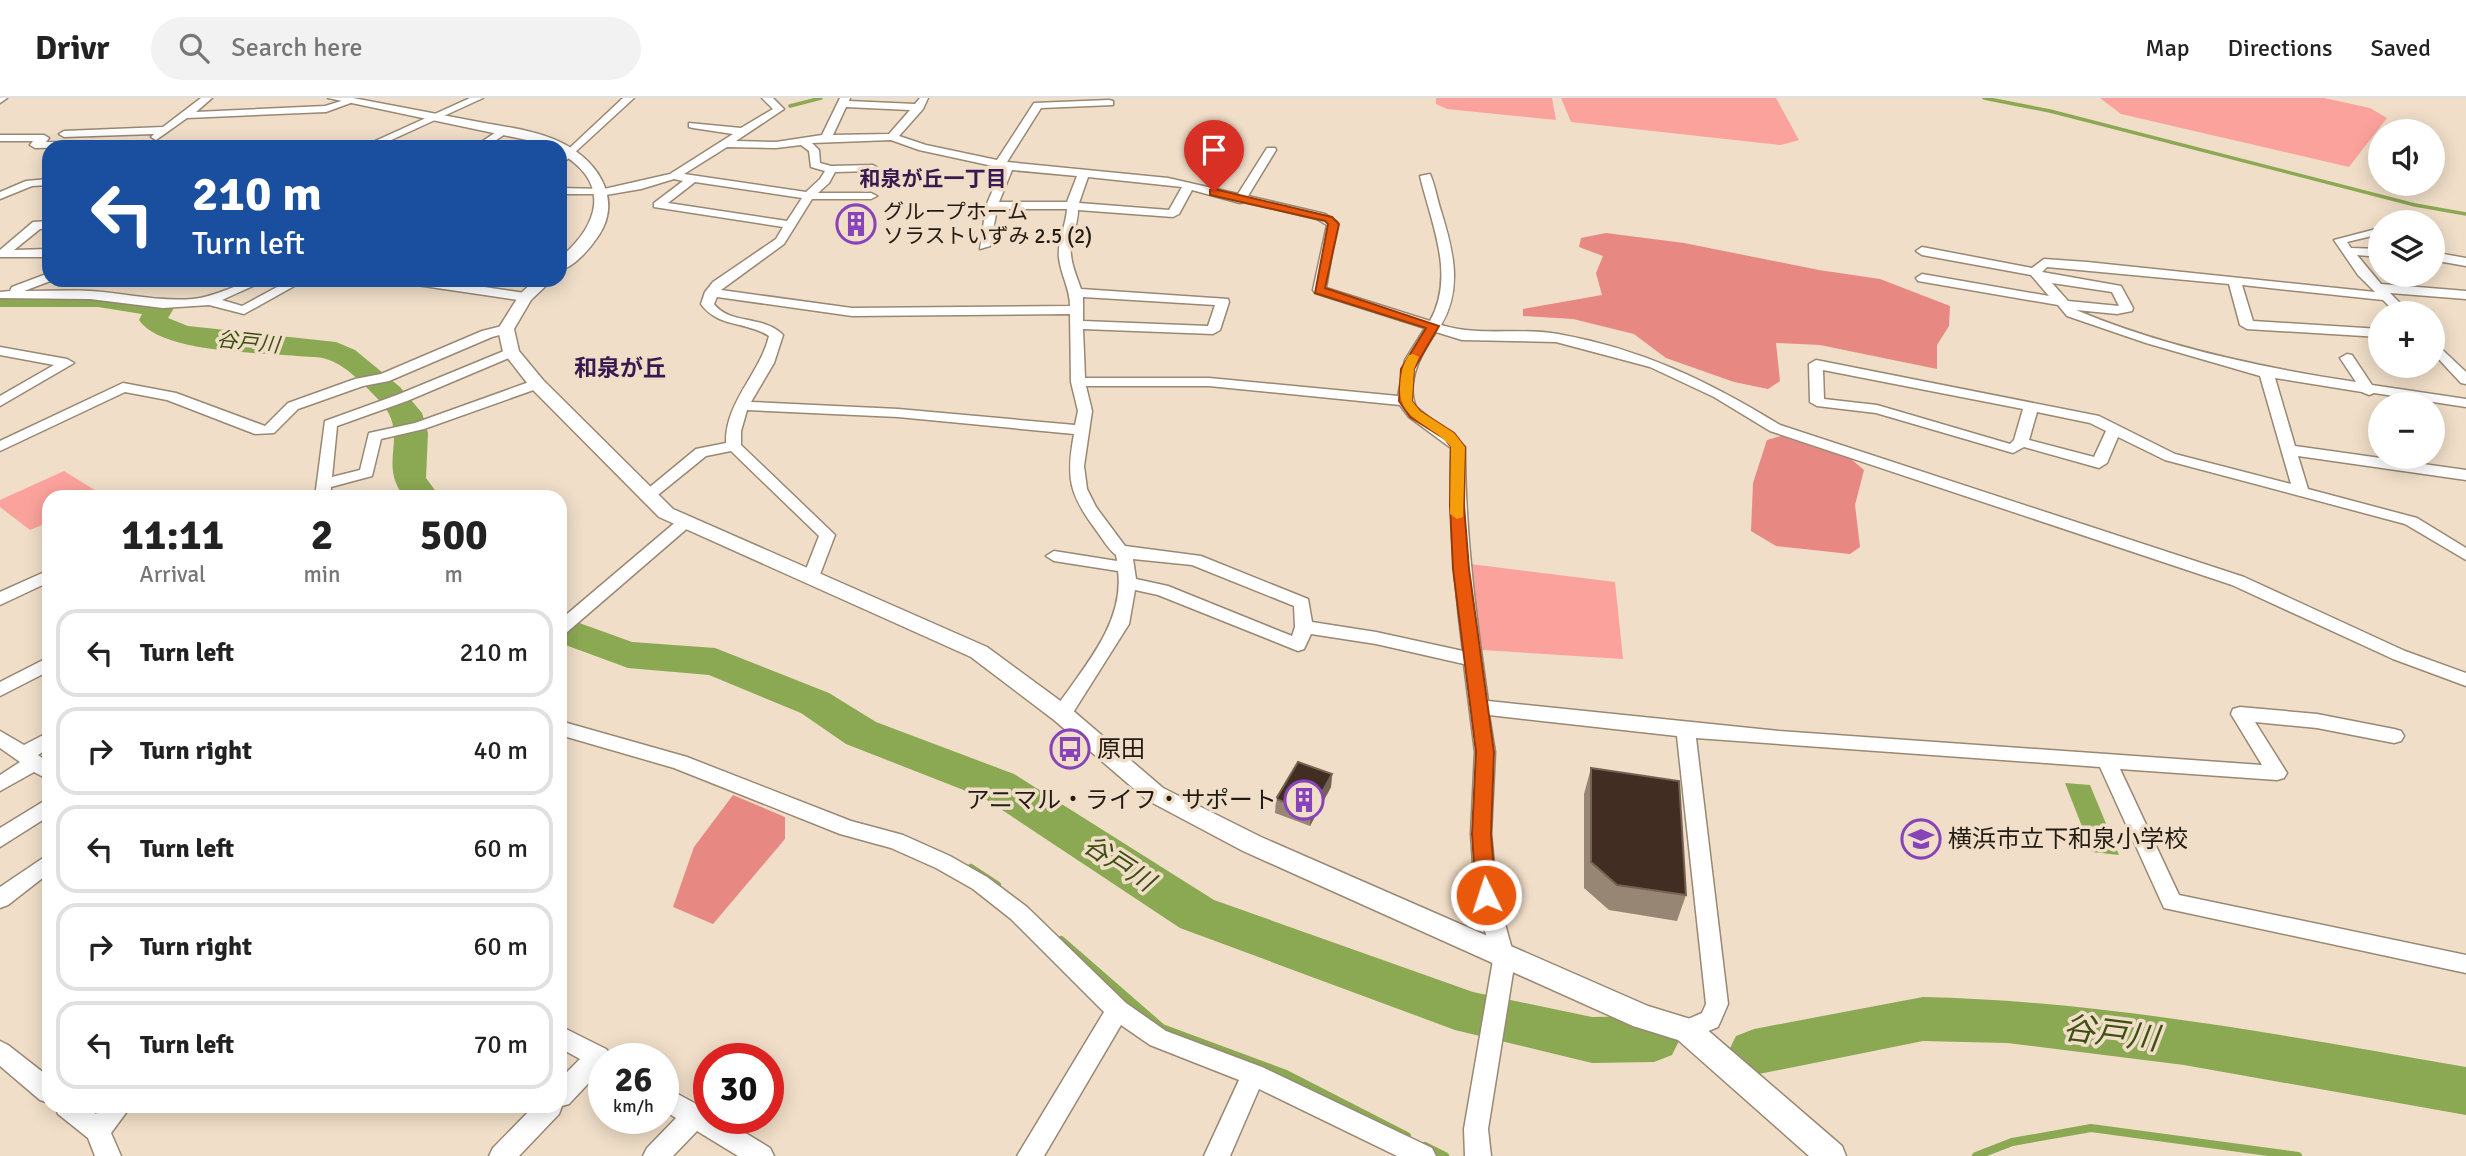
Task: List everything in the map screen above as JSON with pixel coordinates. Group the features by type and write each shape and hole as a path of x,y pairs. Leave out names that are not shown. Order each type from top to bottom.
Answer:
{"street":[{"path":"152,140 207,98"},
{"path":"334,98 547,140"},
{"path":"384,140 478,98"},
{"path":"567,156 629,98"},
{"path":"567,191 641,187 674,176 779,109 767,98"},
{"path":"984,246 1004,165 1038,105 1061,100 1109,103"},
{"path":"827,138 844,101 922,102"},
{"path":"186,115 326,108 351,102"},
{"path":"892,138 922,102"},
{"path":"693,125 744,132"},
{"path":"490,140 506,130"},
{"path":"42,145 35,145 55,134 165,131"},
{"path":"0,138 44,138"},
{"path":"727,144 805,143 827,138 892,138 923,148 1004,165 1188,186 1328,219 1333,224 1319,290 1471,337 1565,339 1655,364 1719,394 1774,428 2238,580 2399,655 2466,680"},
{"path":"805,143 814,150 815,165 831,169 873,168"},
{"path":"567,150 584,163 599,191 600,218 592,234 567,259"},
{"path":"1240,200 1271,150"},
{"path":"811,577 827,535 734,446 733,421 768,359 776,335 768,328 713,313 707,304 710,292 780,241 809,195 824,181 831,169"},
{"path":"1054,556 1125,568 1195,560 1302,603 1304,627 1298,645 1163,590 1125,568 1088,508 1079,489 1076,466 1085,411 1078,382 1077,310 1065,259 1065,243 1072,225 1072,206 1084,173"},
{"path":"674,176 809,195 871,196"},
{"path":"695,177 658,205 792,225"},
{"path":"1426,177 1444,238 1445,304 1407,369 1406,401 1415,414 1449,436 1458,447 1457,505 1461,569 1485,752 1481,834 1486,895 1503,956 1476,1129 1478,1155"},
{"path":"0,196 30,183 42,182"},
{"path":"992,206 1072,206 1173,214 1188,186"},
{"path":"0,188 15,190"},
{"path":"42,225 37,225 2,254 42,253"},
{"path":"2368,233 2340,240 2362,272 2392,301"},
{"path":"1922,251 2117,289 2127,308 2117,310 2060,302 1922,278"},
{"path":"2348,251 2368,252"},
{"path":"2445,259 2466,262"},
{"path":"2037,275 2044,263 2143,268 2235,281 2463,298"},
{"path":"2037,275 2072,313 2266,373 2369,391 2466,403"},
{"path":"1,295 42,280"},
{"path":"2235,281 2248,324 2368,332"},
{"path":"209,302 244,287"},
{"path":"1,295 90,295 163,304 209,302 244,310 286,287"},
{"path":"457,287 525,297"},
{"path":"536,287 525,297 506,329 511,352 537,384 647,496 684,523 979,652 1062,714 1154,794 1252,844 1643,1017 1687,1030 1831,1156"},
{"path":"710,292 852,312 1077,310 1223,302 1213,330 1077,310"},
{"path":"0,447 123,387 171,396 260,431 270,430 293,406 360,382 384,378 487,334 506,329"},
{"path":"0,351 68,363 0,401"},
{"path":"322,490 323,466 332,440 330,424 396,401 511,352"},
{"path":"2347,358 2369,391"},
{"path":"2445,358 2466,380"},
{"path":"2032,405 2021,442 2013,449 1877,409 1817,402 1816,364 2032,405 2094,419 2170,457 2411,521 2466,555"},
{"path":"2266,373 2301,491"},
{"path":"1078,382 1209,382 1406,401"},
{"path":"329,490 367,473 374,436 413,427 537,384"},
{"path":"743,406 898,413 1082,430"},
{"path":"2021,442 2099,463 2114,429"},
{"path":"647,496 701,452 734,446"},
{"path":"2290,450 2466,475"},
{"path":"567,622 684,523"},
{"path":"1062,714 1115,635 1125,568"},
{"path":"0,599 42,578"},
{"path":"1304,627 1376,638 1475,660"},
{"path":"0,690 42,667"},
{"path":"1481,707 1686,733 2106,759 2277,773 2240,714 2317,721 2394,736"},
{"path":"567,730 680,762 847,828 896,841 943,862 979,883 1019,913 1118,1010 1158,1038 1254,1075 1423,1156"},
{"path":"1686,733 1717,1004 1710,1020 1687,1030"},
{"path":"0,738 37,763 0,784"},
{"path":"2106,759 2172,902 2466,964"},
{"path":"0,839 42,811"},
{"path":"0,899 42,867"},
{"path":"1030,1156 1118,1010"},
{"path":"567,1040 588,1052"},
{"path":"0,1052 42,1086"},
{"path":"567,1090 588,1071"},
{"path":"1217,1156 1254,1075"},
{"path":"76,1113 97,1130 108,1156"},
{"path":"97,1130 113,1113"},
{"path":"502,1156 543,1113"},
{"path":"656,1156 693,1117"},
{"path":"724,1134 761,1156"}],"shaded area":[{"path":"1436,98 1552,98 1556,120 1447,109 1436,104"},
{"path":"1561,98 1776,98 1799,140 1781,145 1571,122"},
{"path":"2100,98 2324,98 2370,108 2387,118 2368,119 2368,142 2349,167 2121,114"},
{"path":"1606,233 1684,243 1819,270 1880,279 1950,306 1949,326 1937,345 1937,369 1820,345 1776,343 1780,381 1768,389 1734,382 1666,358 1634,334 1573,319 1523,316 1523,309 1602,295 1596,273 1603,256 1579,247 1581,238"},
{"path":"1781,436 1851,459 1864,470 1855,505 1860,547 1850,554 1776,546 1751,531 1753,483 1767,440"},
{"path":"64,471 95,490 42,490 42,525 30,530 0,507 0,500"},
{"path":"1470,564 1615,582 1623,659 1482,650"},
{"path":"2065,783 2090,785 2119,855 2092,852"},
{"path":"733,795 785,817 785,839 713,924 673,907 694,847"}],"building":[{"path":"1298,762 1332,774 1311,812 1276,799"},
{"path":"1591,768 1679,781 1686,895 1617,885 1591,862"}],"waterway":[{"path":"790,106 821,98"},
{"path":"1984,98 2050,111 2415,205 2466,214"},
{"name":"谷戸川","path":"0,299 98,299 160,308 153,320 162,328 185,335 336,351 378,383 406,413 412,433 407,469 417,490"},
{"name":"谷戸川","path":"567,632 628,655 715,662 815,703 861,733 999,786 1197,914 1473,1014 1592,1040 1654,1039"},
{"path":"971,868 997,885"},
{"path":"1061,940 1162,1028 1286,1074 1407,1136"},
{"name":"谷戸川","path":"1754,1052 1923,1019 2007,1021 2184,1042 2466,1091"},
{"path":"1976,1156 2012,1142 2091,1128 2298,1156"},
{"path":"1425,1146 1445,1156"}],"slow traffic":[{"path":"1413,357 1407,369 1406,401 1415,414 1449,436 1458,447 1457,514"}],"place":[{"name":"グループホーム ソラストいずみ 2.5 (2)","path":"856,224"},
{"name":"原田","path":"1070,749"},
{"name":"アニマル・ライフ・サポート","path":"1304,800"},
{"name":"横浜市立下和泉小学校","path":"1921,839"}],"district":[{"name":"和泉が丘一丁目","path":"933,179"},
{"name":"和泉が丘","path":"620,368"}],"route":[{"path":"1214,192 1328,219 1333,224 1319,290 1433,326 1423,338 1407,369 1406,401 1415,414 1449,436 1458,447 1457,505 1461,569 1485,752 1481,834 1486,895"}]}
